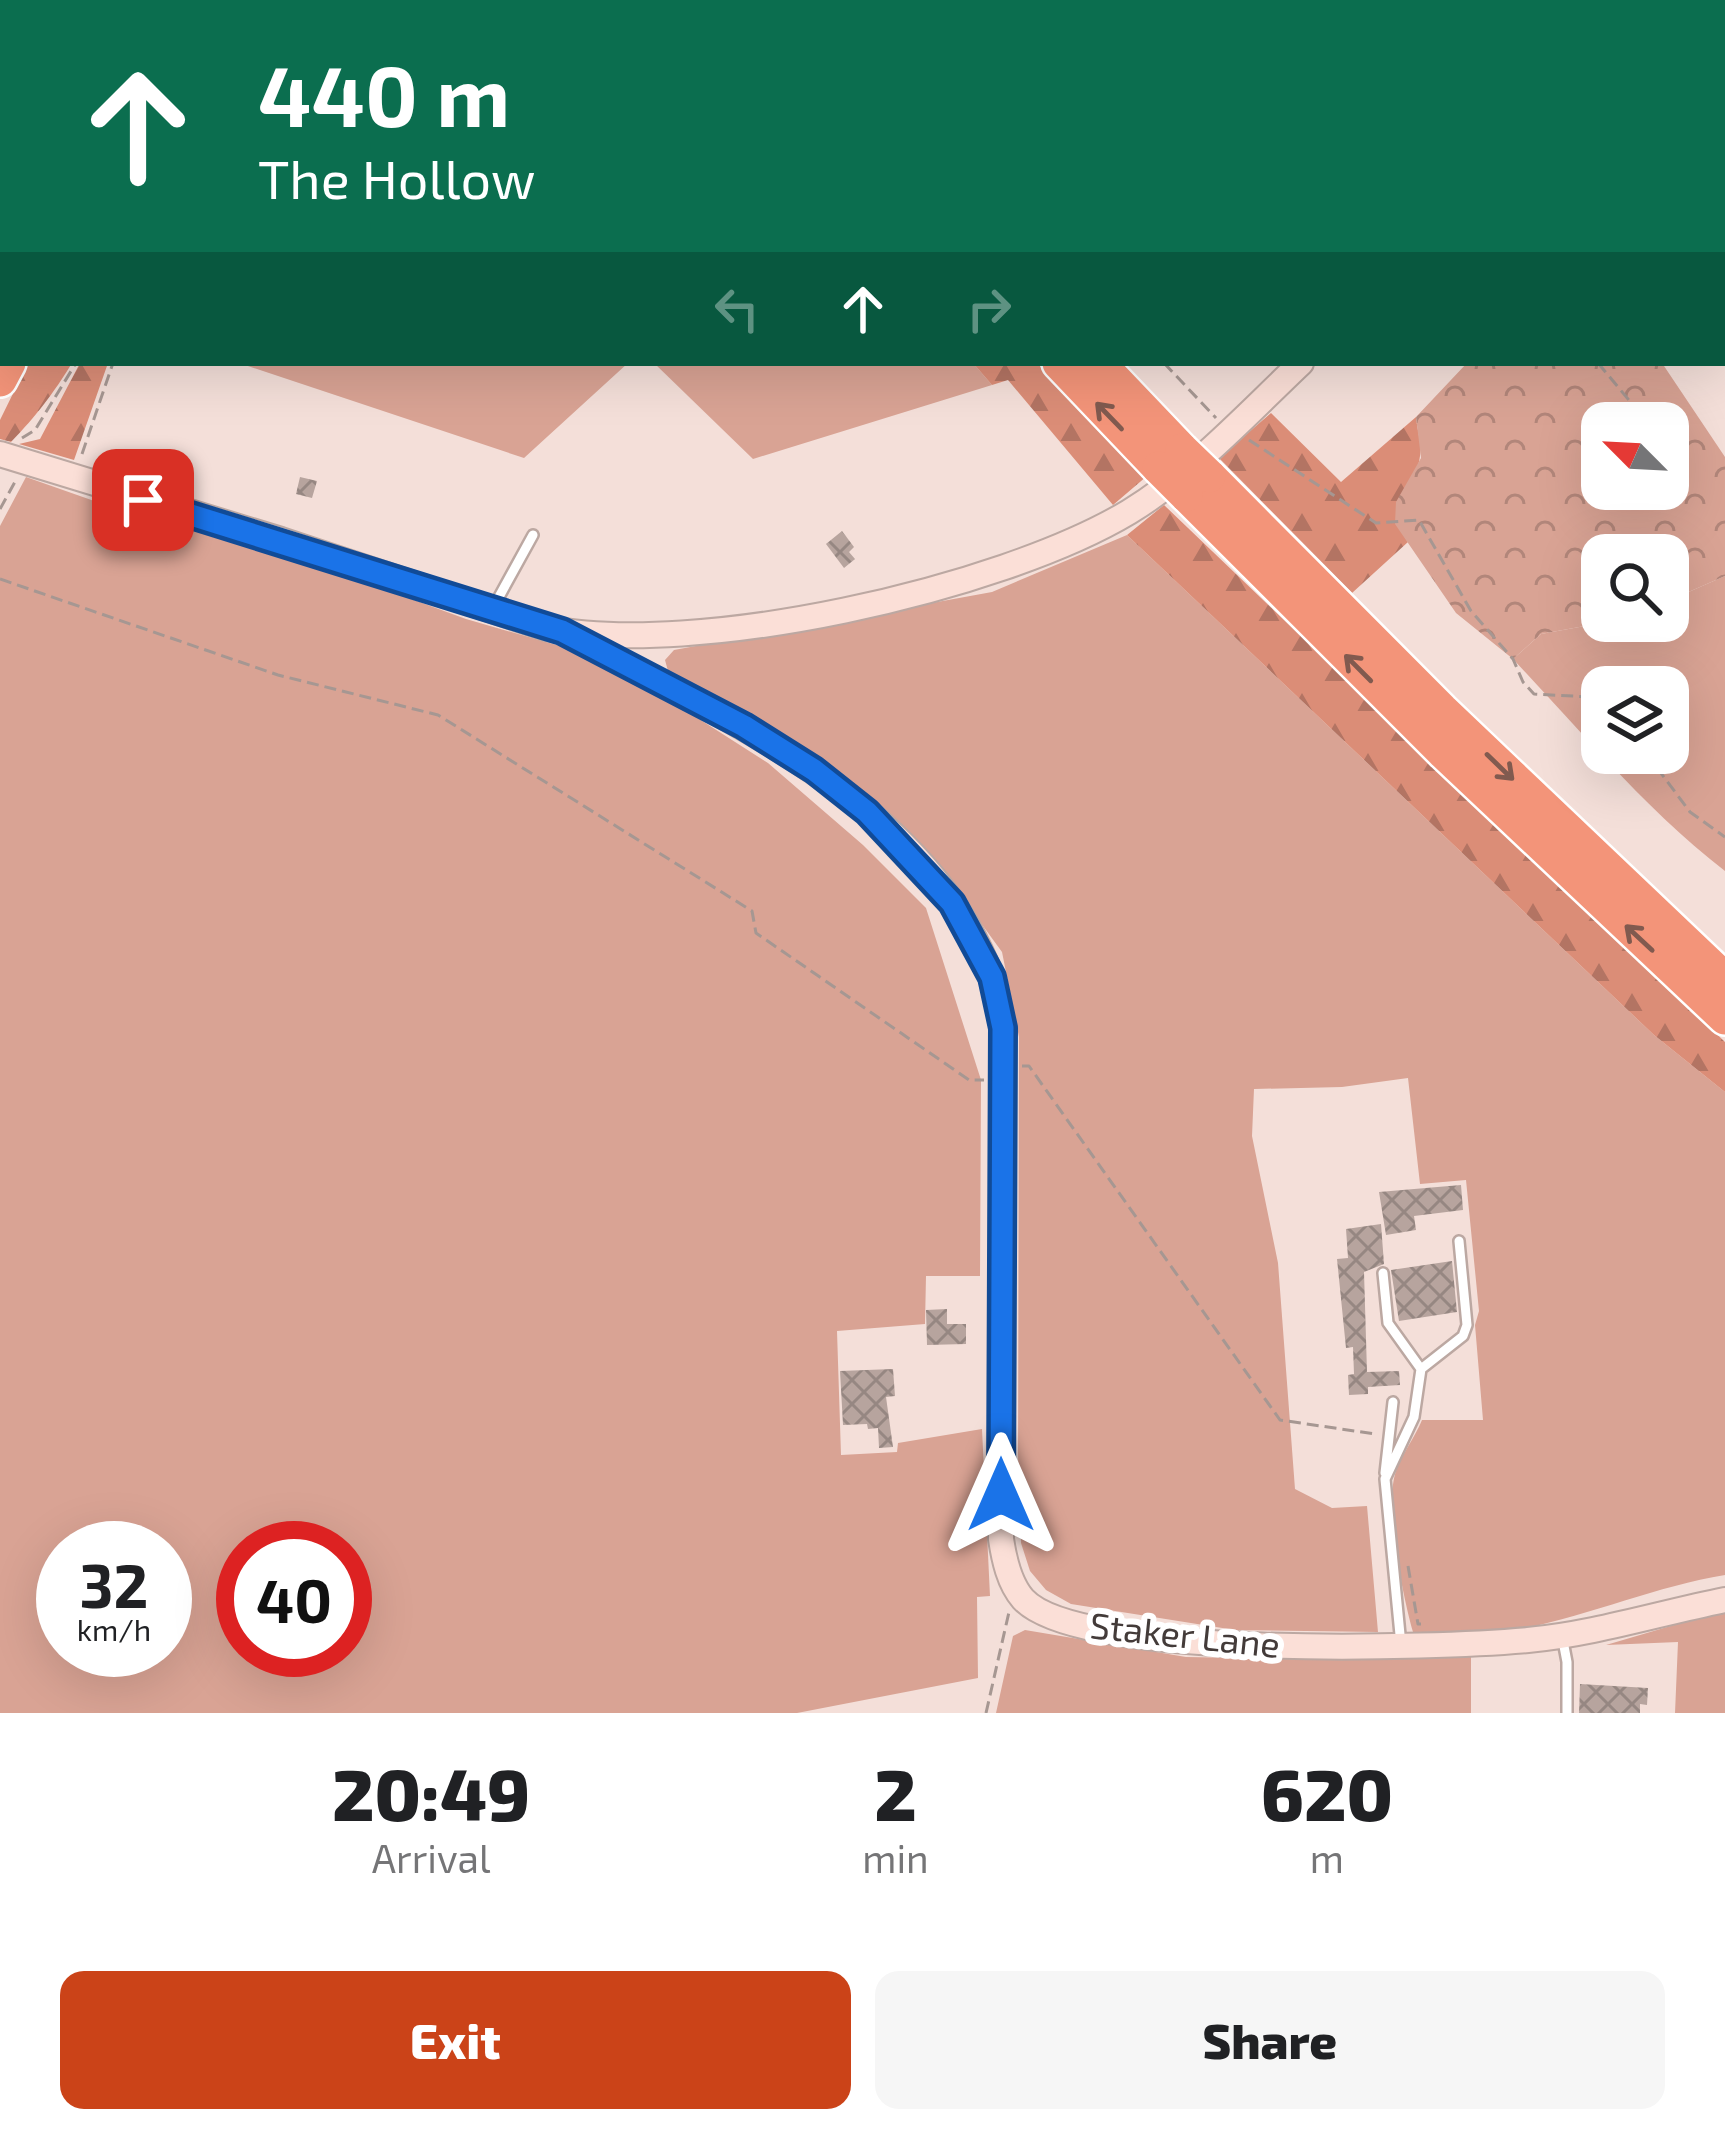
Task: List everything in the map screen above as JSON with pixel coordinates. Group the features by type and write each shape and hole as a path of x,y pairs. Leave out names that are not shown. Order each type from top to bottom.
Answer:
{"highway":[{"path":"1062,366 1170,459 1444,753 1725,1018"},
{"path":"1101,366 1170,459"},
{"path":"1197,486 1725,979"}],"street":[{"path":"11,458 562,631 666,633 730,628 864,605 1033,557 1088,534 1131,511 1183,472 1298,366"},
{"path":"562,631 744,726 814,770 910,854 952,903 976,941 992,977 1003,1028 1001,1540 1004,1561 1023,1599"},
{"path":"647,675 666,633"},
{"name":"Staker Lane","path":"1023,1599 1041,1612 1070,1622 1188,1642 1302,1648 1562,1635 1725,1600"}],"lane":[{"path":"491,611 533,535"},
{"path":"1420,1369 1463,1336 1467,1325 1459,1241"},
{"path":"1383,1273 1388,1323 1420,1369 1414,1417 1385,1478"},
{"path":"1393,1402 1385,1478 1401,1645"},
{"path":"1562,1635 1567,1713"}],"path":[{"path":"0,509 13,444 35,430 74,366"},
{"path":"74,479 112,366"},
{"path":"1167,366 1217,419 1376,523 1419,520 1471,611 1513,659 1534,694 1581,697"},
{"path":"1600,366 1630,402"},
{"path":"0,579 278,675 438,715 752,911 756,933 968,1080 1029,1066 1280,1420 1388,1437"},
{"path":"1662,774 1690,812 1725,837"},
{"path":"1406,1555 1418,1624"},
{"path":"986,1713 1009,1610 1023,1599"}],"green space":[{"path":"27,366 70,366 11,442 0,439 0,420"},
{"path":"78,366 107,366 74,460 19,444 40,439"},
{"path":"248,366 625,366 524,458"},
{"path":"657,366 976,366 992,385 753,459"},
{"path":"976,366 1040,366 1147,476 1113,505 1008,380 992,385"},
{"path":"1464,366 1664,366 1688,402 1581,402 1581,510 1689,510 1689,403 1725,457 1725,576 1689,592 1689,534 1581,534 1581,627 1541,634 1513,659 1456,613 1395,524 1396,502 1421,458 1416,417"},
{"path":"1271,413 1341,482 1416,417 1420,456 1396,515 1408,542 1352,593 1219,458"},
{"path":"26,477 134,515 283,552 466,619 567,648 646,685 768,763 863,845 926,908 981,1080 980,1276 926,1276 925,1324 837,1331 841,1455 897,1452 898,1443 982,1429 990,1596 977,1597 978,1678 797,1713 0,1713 0,526"},
{"path":"1164,505 1725,1042 1725,1092 1654,1035 1127,535"},
{"path":"1127,535 1654,1035 1725,1092 1725,1575 1516,1630 1413,1632 1393,1527 1396,1471 1422,1420 1483,1420 1475,1325 1479,1311 1466,1180 1420,1184 1408,1078 1342,1087 1254,1089 1252,1136 1278,1263 1295,1489 1332,1508 1367,1506 1378,1632 1235,1630 1071,1604 1046,1590 1030,1571 1021,1543 1018,1454 1019,1037 1002,952 951,882 830,768 668,671 665,660 674,650 992,592"},
{"path":"1725,576 1725,871 1620,774 1689,774 1689,666 1581,666 1581,732 1513,659 1541,634 1581,627 1581,642 1689,642 1689,592"},
{"path":"1725,1610 1725,1713 1675,1713 1678,1642 1606,1645"},
{"path":"1025,1630 1186,1657 1471,1653 1471,1713 996,1713 1013,1636"}],"building":[{"path":"300,477 317,481 312,498 296,494"},
{"path":"842,531 854,547 849,552 855,559 844,568 826,544"},
{"path":"1461,1185 1463,1210 1414,1216 1416,1230 1386,1235 1379,1192"},
{"path":"1381,1224 1384,1264 1364,1272 1367,1372 1399,1371 1400,1385 1368,1387 1368,1394 1349,1395 1353,1347 1346,1348 1337,1259 1348,1258 1346,1229"},
{"path":"1452,1261 1457,1312 1399,1321 1391,1270"},
{"path":"947,1309 947,1324 966,1324 966,1344 927,1345 926,1310"},
{"path":"893,1369 895,1396 886,1397 893,1447 879,1448 878,1428 843,1425 840,1371"},
{"path":"1580,1684 1648,1688 1647,1705 1640,1704 1640,1713 1579,1713"}],"route":[{"path":"143,500 562,631 744,726 814,770 910,854 952,903 976,941 992,977 1003,1028 1001,1495"}]}
